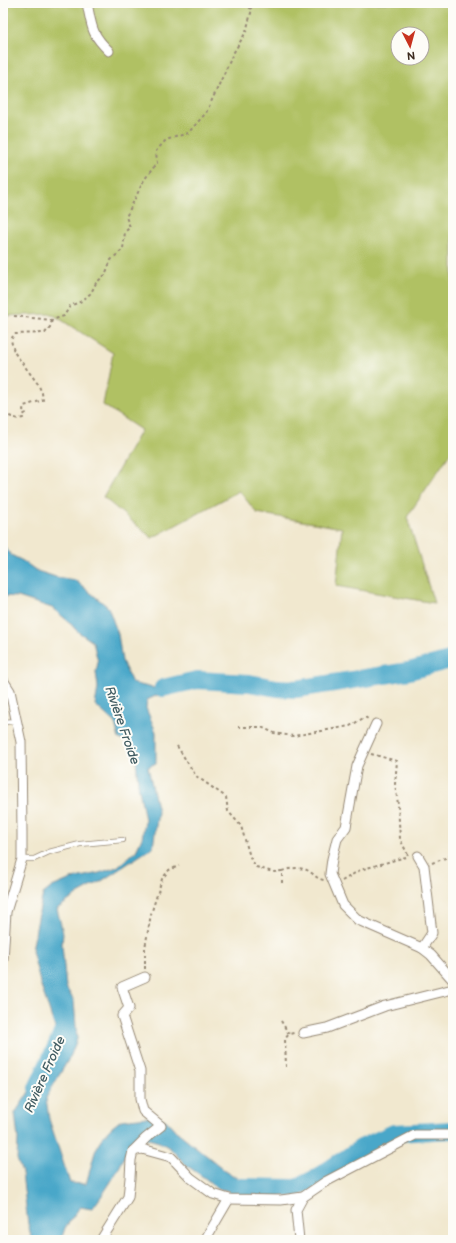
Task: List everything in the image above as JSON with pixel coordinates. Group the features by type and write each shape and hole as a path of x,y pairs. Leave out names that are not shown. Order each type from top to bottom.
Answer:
{"street":[{"path":"87,3 95,36 108,51"},
{"path":"3,680 10,691 22,742 22,859 6,912 3,960"},
{"path":"376,724 357,766 346,827 337,839 330,874 343,905 358,920 422,948 431,955 453,980"},
{"path":"414,856 424,866 432,933 422,948"},
{"path":"101,1240 128,1197 133,1151 161,1126 143,1111 140,1098 140,1071 122,1016 129,1008 122,987 145,977"},
{"path":"303,1033 327,1028 385,1006 453,989"},
{"path":"299,1240 296,1210 303,1198 325,1182 415,1135 453,1135"},
{"path":"133,1151 142,1149 171,1157 191,1178 212,1194 228,1199 281,1200 303,1198"},
{"path":"205,1240 228,1199"}],"lane":[{"path":"3,722 17,721"},
{"path":"22,859 34,859 49,852 80,844 123,840"}],"path":[{"path":"14,316 52,320 64,316 70,306 82,301 91,293 96,283 104,275 111,260 123,249 125,232 130,227 126,217 144,180 157,163 156,151 166,140 188,133 206,112 234,52 246,32 252,9 240,3"},
{"path":"3,422 3,417 6,415 18,419 23,418 23,415 26,413 23,410 24,406 43,400 38,384 14,352 11,340 14,334 45,333 50,327 52,320"},
{"path":"238,727 262,727 274,733 293,736 350,726 365,717 376,724"},
{"path":"177,746 196,776 226,797 228,811 241,826 250,857 256,867 273,872 288,869 304,869 319,879 334,883 360,870 414,856 400,839 395,784 397,761 364,752"},
{"path":"424,866 453,855"},
{"path":"145,977 145,948 152,914 162,879 169,870 179,866"},
{"path":"282,871 282,883"},
{"path":"281,1021 288,1034"},
{"path":"286,1067 285,1039 288,1034 297,1032 303,1033"}],"green space":[{"path":"3,3 453,3 453,449 407,517 434,603 336,586 342,528 257,513 239,491 152,538 103,497 141,430 103,405 113,353 52,314 3,316"}],"water":[{"path":"3,545 11,555 37,571 56,577 75,580 108,607 118,634 122,661 132,683 153,688 166,682 186,682 147,700 146,708 156,732 156,763 148,767 158,812 153,847 100,882 78,894 57,909 63,933 62,945 66,987 74,1001 77,1039 71,1055 46,1098 49,1119 70,1183 86,1184 95,1152 101,1139 121,1120 156,1116 167,1121 175,1130 227,1172 245,1182 259,1186 259,1195 218,1189 186,1165 170,1148 159,1142 145,1138 130,1142 114,1177 103,1194 92,1209 80,1207 65,1228 61,1240 32,1240 28,1224 22,1173 17,1159 18,1139 15,1113 59,1047 56,1031 41,986 32,951 43,894 52,887 71,879 99,873 117,867 136,851 142,838 145,820 138,784 136,759 127,742 119,739 115,723 95,705 98,688 96,672 98,662 93,642 77,631 68,621 52,608 18,597 3,596"}],"waterway":[{"path":"163,688 197,680 249,683 277,688 296,689 409,671 453,658"},
{"name":"Rivière Froide","path":"37,1088 65,1027 62,1020"},
{"path":"235,1187 296,1188 316,1178 361,1148 394,1133 453,1130"}]}
